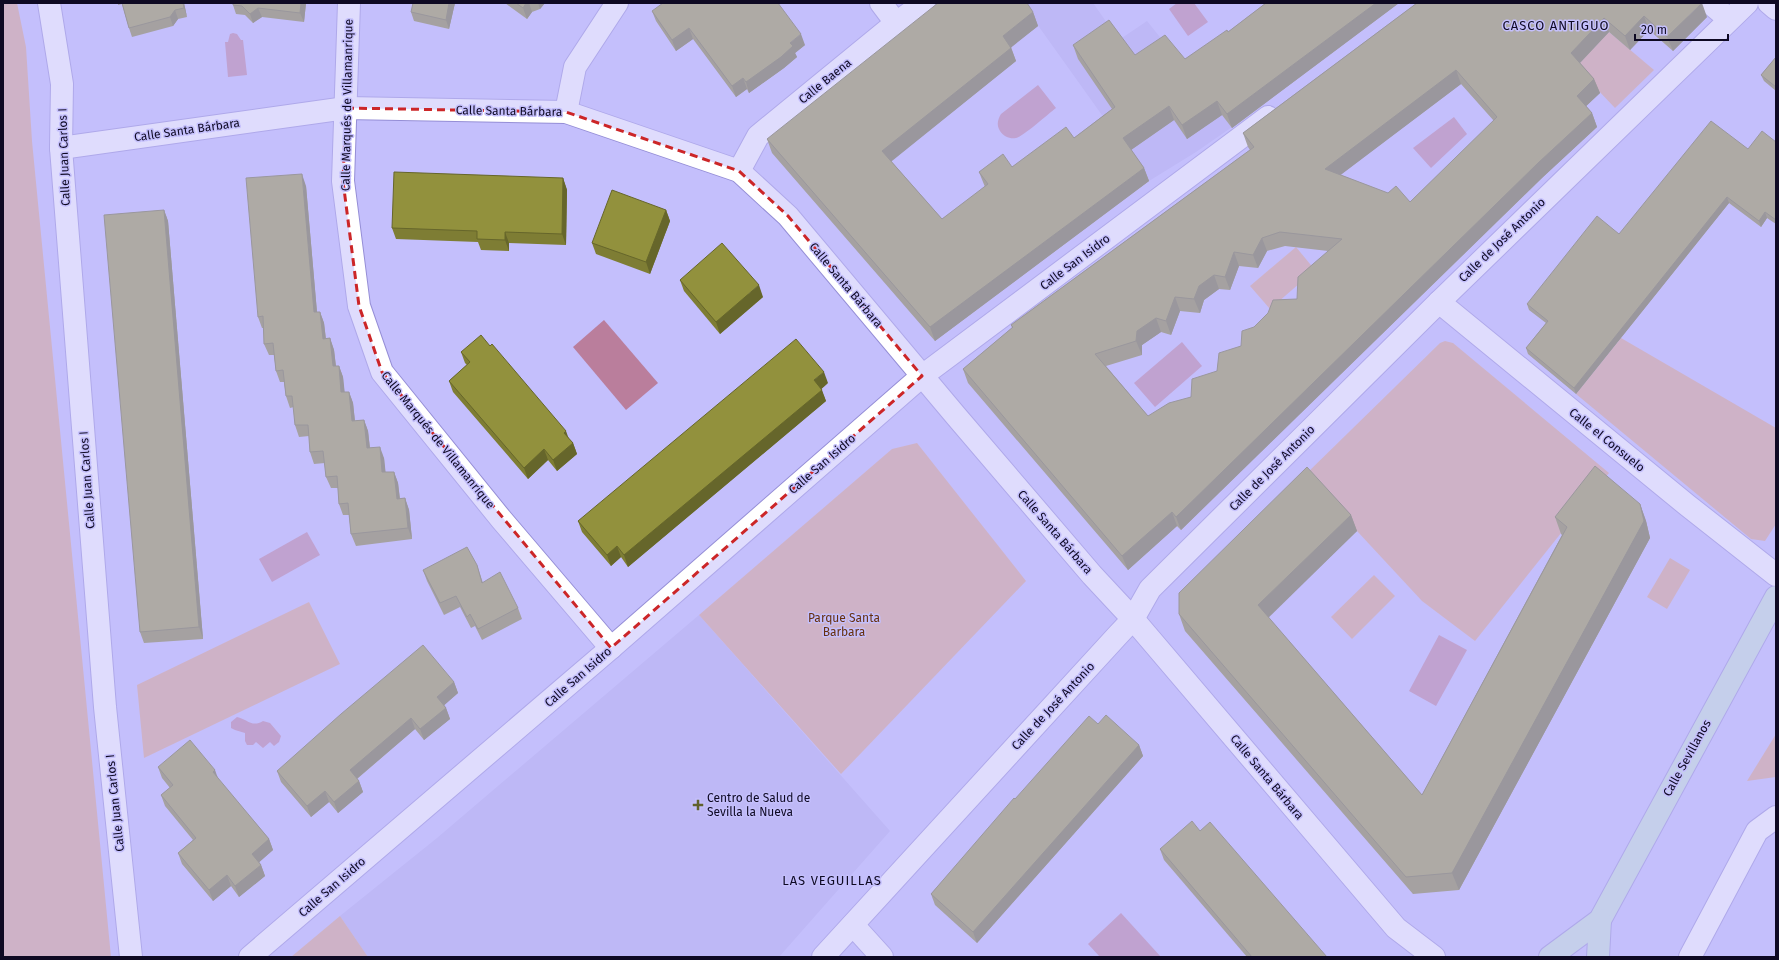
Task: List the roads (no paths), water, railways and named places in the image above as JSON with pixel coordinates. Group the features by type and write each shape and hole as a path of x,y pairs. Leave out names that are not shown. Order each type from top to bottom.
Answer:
{"main road":[{"name":"Calle Sevillanos","path":"1550,957 1600,920 1776,598"},
{"name":"Calle Sevillanos","path":"1598,957 1600,920"}],"street":[{"name":"Calle Juan Carlos I","path":"49,3 62,84 62,148 105,707 132,957"},
{"name":"Calle Marqués de Villamanrique","path":"349,3 343,181 359,306 382,372 501,519 611,648"},
{"path":"566,112 575,67 617,3"},
{"path":"882,3 896,23"},
{"name":"Calle Baena","path":"738,171 758,136 896,23 924,3"},
{"path":"1710,3 1729,19"},
{"name":"Calle de José Antonio","path":"823,957 1132,618 1150,589 1439,302 1746,3"},
{"path":"1769,3 1776,9"},
{"name":"Calle San Isidro","path":"250,957 611,648 922,376 1286,104"},
{"name":"Calle Santa Bárbara","path":"62,148 346,108 566,112 738,171 788,216 922,376 1092,575 1132,618 1396,928 1434,957"},
{"name":"Calle el Consuelo","path":"1439,302 1687,506 1776,575"},
{"path":"1690,957 1757,832 1776,817"},
{"path":"853,925 882,957"},
{"name":"Calle Santa Bárbara","path":"1396,928 1410,957"}],"place":[{"name":"Centro de Salud de Sevilla la Nueva","path":"698,805"}],"district":[{"name":"CASCO ANTIGUO","path":"1556,25"},
{"name":"LAS VEGUILLAS","path":"832,880"}],"park label":[{"name":"Parque Santa Barbara","path":"844,625"}]}
